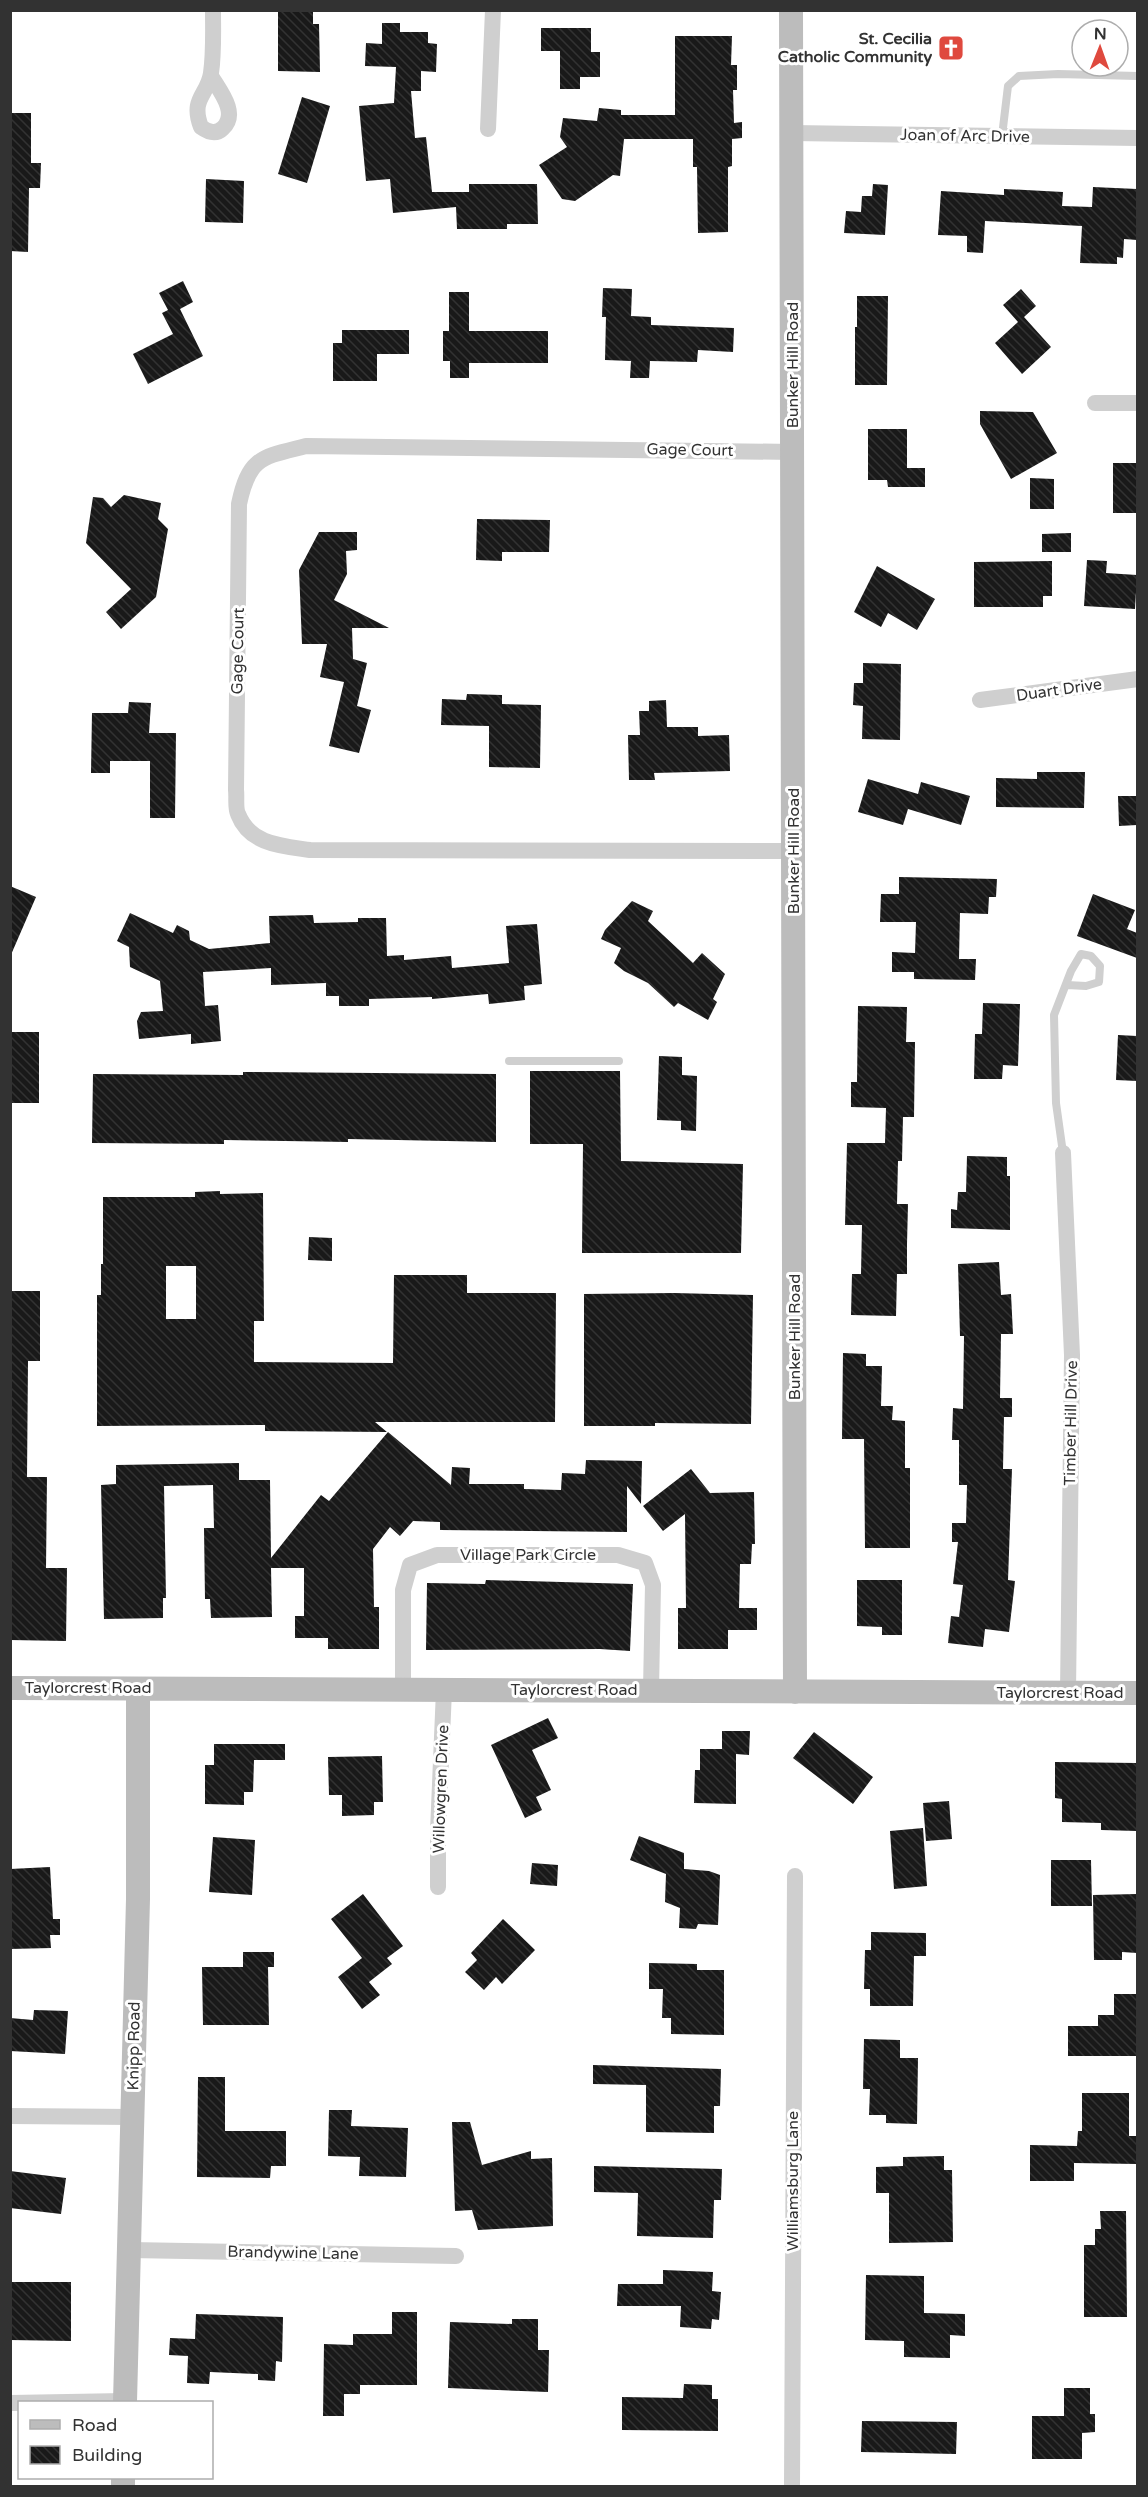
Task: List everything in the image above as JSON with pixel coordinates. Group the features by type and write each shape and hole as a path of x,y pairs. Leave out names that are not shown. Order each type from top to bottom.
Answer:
{"street":[{"path":"211,76 213,10"},
{"path":"488,129 493,10"},
{"name":"Bunker Hill Road","path":"791,10 795,1692"},
{"name":"Joan of Arc Drive","path":"792,133 1137,138"},
{"path":"1095,403 1137,403"},
{"name":"Gage Court","path":"793,452 306,446 268,455 258,461 246,478 239,504 236,790 237,813 250,832 272,845 310,850 793,851"},
{"name":"Duart Drive","path":"980,700 1137,679"},
{"name":"Timber Hill Drive","path":"1063,1153 1072,1356 1068,1693"},
{"name":"Village Park Circle","path":"403,1690 403,1590 410,1565 436,1554 618,1555 645,1563 653,1584 651,1690"},
{"name":"Taylorcrest Road","path":"10,1688 1137,1693"},
{"name":"Knipp Road","path":"125,2401 138,1899 138,1689"},
{"name":"Willowgren Drive","path":"438,1887 444,1690"},
{"name":"Williamsburg Lane","path":"792,2487 795,1876"},
{"path":"10,2116 133,2117"},
{"name":"Brandywine Lane","path":"129,2250 456,2256"}],"lane":[{"path":"1002,136 1008,86 1019,76 1058,74 1137,76"},
{"path":"1063,1153 1056,1103 1054,1015 1071,971 1081,954 1091,956 1100,966 1099,982 1086,986 1067,985"},
{"path":"509,1061 619,1061"}],"building":[{"path":"278,10 313,10 313,24 319,24 320,72 278,71"},
{"path":"382,23 400,23 400,32 428,32 428,43 437,44 436,72 421,71 421,91 411,91 415,138 426,137 432,192 469,192 469,184 537,184 538,224 507,224 507,229 457,229 456,207 393,213 390,179 366,181 359,106 394,103 396,67 365,66 366,43 382,44"},
{"path":"541,28 591,28 591,52 600,52 600,77 580,77 580,89 560,89 560,51 541,51"},
{"path":"675,36 732,36 731,65 737,65 737,90 733,90 734,123 742,122 742,138 732,139 732,166 728,167 728,232 698,233 697,167 693,167 693,139 624,139 620,176 613,175 575,201 562,199 539,165 567,147 560,137 563,118 597,121 599,108 621,110 621,115 675,115"},
{"path":"302,97 330,106 307,183 278,174"},
{"path":"10,113 31,113 31,163 41,163 40,188 29,188 28,252 10,251"},
{"path":"206,179 244,181 243,223 205,222"},
{"path":"873,184 888,185 885,235 844,233 846,211 861,212 862,196 872,196"},
{"path":"1093,187 1137,189 1137,240 1124,239 1123,258 1117,257 1117,264 1080,263 1082,226 985,221 983,253 967,252 967,236 938,235 941,191 1004,195 1004,189 1063,192 1062,206 1092,207"},
{"path":"183,281 193,302 180,309 203,356 148,384 133,354 173,334 162,313 168,310 159,293"},
{"path":"603,288 632,289 631,316 651,317 651,325 734,328 733,352 698,350 697,362 650,361 649,378 630,378 631,361 605,360 606,317 602,317"},
{"path":"1021,289 1036,306 1024,317 1051,347 1022,374 995,343 1018,322 1003,305"},
{"path":"449,292 469,292 469,331 548,331 548,363 469,363 469,378 450,378 450,361 443,361 443,331 449,331"},
{"path":"857,296 888,296 887,385 855,385"},
{"path":"342,330 409,330 409,354 377,354 377,381 333,381 333,343 342,343"},
{"path":"980,411 1033,412 1057,453 1011,479 980,424"},
{"path":"868,429 907,429 907,468 925,468 925,487 888,487 887,480 868,480"},
{"path":"1113,463 1137,463 1137,513 1113,513"},
{"path":"1030,478 1054,479 1054,509 1030,509"},
{"path":"124,495 161,503 158,519 168,529 156,597 121,629 106,612 131,589 86,543 93,497 103,498 111,507"},
{"path":"477,519 550,520 549,552 502,552 502,561 476,560"},
{"path":"319,532 357,532 357,550 346,551 347,574 334,600 389,628 352,628 353,659 367,663 357,706 371,710 359,753 329,746 344,682 320,677 327,644 302,644 299,570"},
{"path":"1071,533 1071,552 1042,552 1042,534"},
{"path":"1087,560 1107,561 1106,573 1137,575 1135,609 1084,606"},
{"path":"1052,561 1052,596 1043,596 1043,607 974,607 974,562"},
{"path":"877,566 935,599 917,630 888,613 881,627 854,612"},
{"path":"863,663 901,664 900,740 862,739 863,706 853,705 854,683 863,683"},
{"path":"467,694 502,695 502,704 541,705 540,768 489,767 489,726 441,725 442,699 466,700"},
{"path":"666,700 667,727 698,727 698,736 729,735 730,771 654,773 655,780 629,780 628,735 640,735 639,711 649,711 649,701"},
{"path":"129,702 151,703 149,733 176,733 175,818 150,818 150,761 110,761 110,773 91,773 92,713 128,713"},
{"path":"1037,772 1085,772 1084,808 996,807 996,778 1037,779"},
{"path":"868,779 918,794 921,782 970,796 961,825 908,809 903,825 858,812"},
{"path":"1118,796 1137,796 1137,825 1119,826"},
{"path":"899,877 997,879 996,897 989,897 988,914 960,913 959,959 976,959 975,980 914,979 914,972 892,972 892,952 915,953 916,922 880,922 881,894 899,894"},
{"path":"10,886 36,897 10,957"},
{"path":"1093,894 1135,910 1127,929 1137,933 1137,958 1077,936"},
{"path":"632,901 653,911 648,921 693,963 702,953 725,974 713,999 717,1002 708,1020 678,1003 674,1007 648,983 624,971 614,963 621,948 601,939 605,930"},
{"path":"130,913 173,933 177,925 189,931 190,940 209,949 270,943 269,916 313,915 314,923 358,922 358,918 386,918 387,956 404,955 404,960 451,956 452,968 509,963 506,926 537,924 542,984 524,986 525,1000 489,1004 488,994 432,999 432,997 369,999 369,1006 339,1006 339,996 326,996 326,983 271,985 271,968 203,972 205,1006 218,1005 221,1041 191,1044 191,1034 139,1039 137,1021 141,1012 163,1011 160,981 130,967 129,947 117,941"},
{"path":"983,1003 1020,1004 1018,1066 1003,1065 1002,1079 974,1079 975,1034 982,1034"},
{"path":"858,1006 907,1007 906,1042 915,1042 914,1117 903,1117 902,1161 898,1161 897,1204 908,1204 907,1274 897,1274 896,1316 851,1315 852,1274 861,1274 862,1225 845,1225 847,1143 885,1143 886,1108 851,1107 851,1082 857,1082"},
{"path":"10,1032 39,1032 39,1103 10,1103"},
{"path":"1118,1035 1137,1036 1137,1081 1116,1080"},
{"path":"659,1056 682,1057 682,1075 697,1076 696,1131 681,1130 681,1121 657,1120"},
{"path":"530,1071 620,1071 621,1161 743,1164 741,1253 582,1253 583,1144 530,1144"},
{"path":"243,1072 496,1074 496,1142 348,1139 348,1142 224,1140 224,1144 92,1143 93,1074 243,1075"},
{"path":"967,1156 1007,1157 1007,1176 1010,1176 1010,1230 951,1228 951,1209 957,1210 958,1192 966,1192"},
{"path":"195,1192 263,1193 264,1321 254,1321 254,1362 393,1363 394,1275 467,1275 467,1293 556,1293 555,1422 375,1422 387,1432 265,1431 265,1425 97,1426 97,1295 101,1295 101,1264 103,1264 103,1197 195,1197","holes":["166,1266 196,1266 196,1319 166,1319"]},
{"path":"309,1237 332,1238 332,1261 308,1260"},
{"path":"999,1262 1001,1295 1011,1294 1013,1334 1001,1334 1000,1398 1012,1398 1012,1417 1004,1417 1003,1469 1012,1469 1008,1580 1015,1581 1009,1632 985,1629 983,1647 948,1643 951,1616 959,1617 963,1585 953,1584 958,1542 952,1542 952,1523 966,1523 967,1485 959,1485 959,1440 952,1440 953,1408 963,1409 964,1336 960,1336 958,1264"},
{"path":"10,1291 40,1291 40,1361 28,1361 27,1477 47,1477 46,1568 67,1568 66,1641 10,1640"},
{"path":"584,1294 753,1295 751,1424 655,1423 655,1426 584,1426"},
{"path":"843,1353 866,1354 866,1366 882,1366 881,1406 893,1406 892,1420 905,1421 905,1468 910,1468 910,1548 865,1548 864,1439 842,1439"},
{"path":"388,1432 451,1485 452,1467 470,1468 469,1484 524,1484 524,1489 561,1490 562,1473 585,1474 586,1460 642,1461 641,1504 627,1486 627,1532 440,1530 440,1522 413,1521 400,1536 390,1527 373,1549 374,1607 379,1607 379,1649 328,1649 328,1638 295,1638 295,1616 304,1616 304,1568 271,1568 272,1617 211,1618 210,1599 205,1599 204,1528 214,1528 213,1485 164,1486 166,1598 163,1598 163,1618 104,1619 101,1485 116,1484 116,1465 239,1463 239,1480 270,1480 271,1558 321,1495 329,1501"},
{"path":"691,1469 710,1493 754,1492 755,1544 752,1544 751,1564 740,1564 739,1608 757,1608 757,1630 728,1630 728,1649 678,1649 678,1608 686,1608 685,1514 663,1531 643,1506"},
{"path":"486,1580 633,1584 630,1651 600,1649 426,1650 427,1583 485,1584"},
{"path":"857,1580 902,1580 902,1635 882,1635 882,1627 857,1626"},
{"path":"548,1718 558,1738 532,1750 551,1790 536,1797 542,1810 525,1818 491,1745"},
{"path":"722,1731 750,1731 749,1755 736,1754 736,1804 694,1803 695,1770 700,1770 700,1749 722,1749"},
{"path":"814,1732 873,1777 853,1804 793,1758"},
{"path":"214,1744 285,1744 285,1760 254,1760 253,1792 244,1792 244,1805 205,1804 205,1765 214,1765"},
{"path":"382,1756 383,1802 374,1802 374,1815 342,1816 342,1795 329,1795 328,1757"},
{"path":"1055,1762 1137,1763 1137,1831 1101,1830 1101,1823 1062,1822 1062,1799 1055,1798"},
{"path":"949,1801 952,1839 926,1841 923,1803"},
{"path":"923,1828 927,1886 894,1889 890,1831"},
{"path":"639,1836 684,1853 684,1869 709,1871 720,1875 718,1925 698,1924 696,1929 679,1928 680,1908 665,1902 666,1874 630,1860"},
{"path":"213,1837 255,1840 252,1895 209,1892"},
{"path":"1051,1860 1091,1860 1092,1906 1051,1906"},
{"path":"532,1863 558,1865 557,1886 530,1884"},
{"path":"50,1867 53,1919 60,1919 60,1935 50,1935 51,1948 10,1949 10,1869"},
{"path":"363,1894 403,1946 387,1958 392,1964 369,1982 380,1995 362,2009 338,1977 362,1958 331,1919"},
{"path":"1137,1894 1137,1953 1122,1952 1122,1960 1094,1960 1093,1895"},
{"path":"503,1919 535,1950 502,1984 496,1977 484,1990 465,1972 477,1960 471,1953"},
{"path":"871,1932 926,1933 926,1956 914,1956 913,2006 870,2006 870,1989 864,1989 865,1950 871,1950"},
{"path":"243,1952 274,1952 274,1967 268,1967 269,2025 203,2025 202,1967 243,1967"},
{"path":"649,1963 697,1964 697,1970 724,1970 724,2035 671,2034 671,2018 662,2018 663,1989 649,1989"},
{"path":"1114,1994 1137,1994 1137,2056 1068,2056 1068,2026 1098,2026 1098,2015 1114,2015"},
{"path":"34,2010 68,2011 65,2054 10,2051 10,2018 33,2020"},
{"path":"864,2039 900,2040 900,2058 918,2058 917,2124 886,2123 886,2115 869,2115 870,2089 863,2089"},
{"path":"593,2065 721,2069 720,2106 714,2106 714,2133 646,2132 646,2085 593,2084"},
{"path":"198,2077 225,2077 225,2131 286,2131 286,2166 271,2166 270,2178 197,2177"},
{"path":"1082,2093 1129,2093 1129,2136 1137,2136 1137,2164 1074,2163 1074,2181 1030,2181 1030,2145 1077,2146 1078,2131 1082,2131"},
{"path":"329,2110 352,2110 351,2126 408,2128 406,2177 359,2176 360,2157 328,2156"},
{"path":"452,2122 470,2122 482,2165 531,2151 531,2159 552,2158 553,2226 478,2230 472,2210 455,2211"},
{"path":"944,2156 944,2170 952,2170 953,2242 889,2243 889,2193 876,2193 876,2167 903,2166 903,2157"},
{"path":"594,2166 722,2169 721,2200 714,2200 713,2238 637,2236 638,2193 594,2192"},
{"path":"10,2171 66,2178 61,2214 10,2208"},
{"path":"1100,2211 1126,2211 1127,2317 1084,2317 1084,2245 1095,2245 1095,2229 1101,2229"},
{"path":"663,2270 713,2272 712,2291 721,2292 719,2320 712,2319 711,2329 680,2327 681,2306 617,2306 618,2284 663,2284"},
{"path":"866,2275 924,2276 924,2313 965,2314 965,2336 950,2335 950,2358 904,2357 904,2341 865,2340"},
{"path":"10,2282 71,2282 71,2341 10,2340"},
{"path":"392,2312 417,2312 417,2385 360,2385 360,2394 344,2394 344,2416 323,2416 324,2344 353,2345 353,2334 392,2334"},
{"path":"196,2314 283,2317 282,2362 276,2361 275,2381 258,2380 258,2374 210,2372 209,2384 187,2383 188,2356 169,2355 170,2338 195,2339"},
{"path":"512,2319 538,2319 538,2350 549,2350 548,2392 448,2388 450,2322 512,2324"},
{"path":"684,2384 712,2385 712,2399 718,2399 718,2431 622,2430 622,2397 683,2398"},
{"path":"1064,2388 1090,2388 1090,2414 1095,2414 1095,2432 1082,2433 1082,2459 1032,2459 1032,2416 1064,2416"},
{"path":"862,2421 957,2422 956,2454 861,2452"}],"place":[{"name":"St. Cecilia Catholic Community","path":"951,48"}]}
